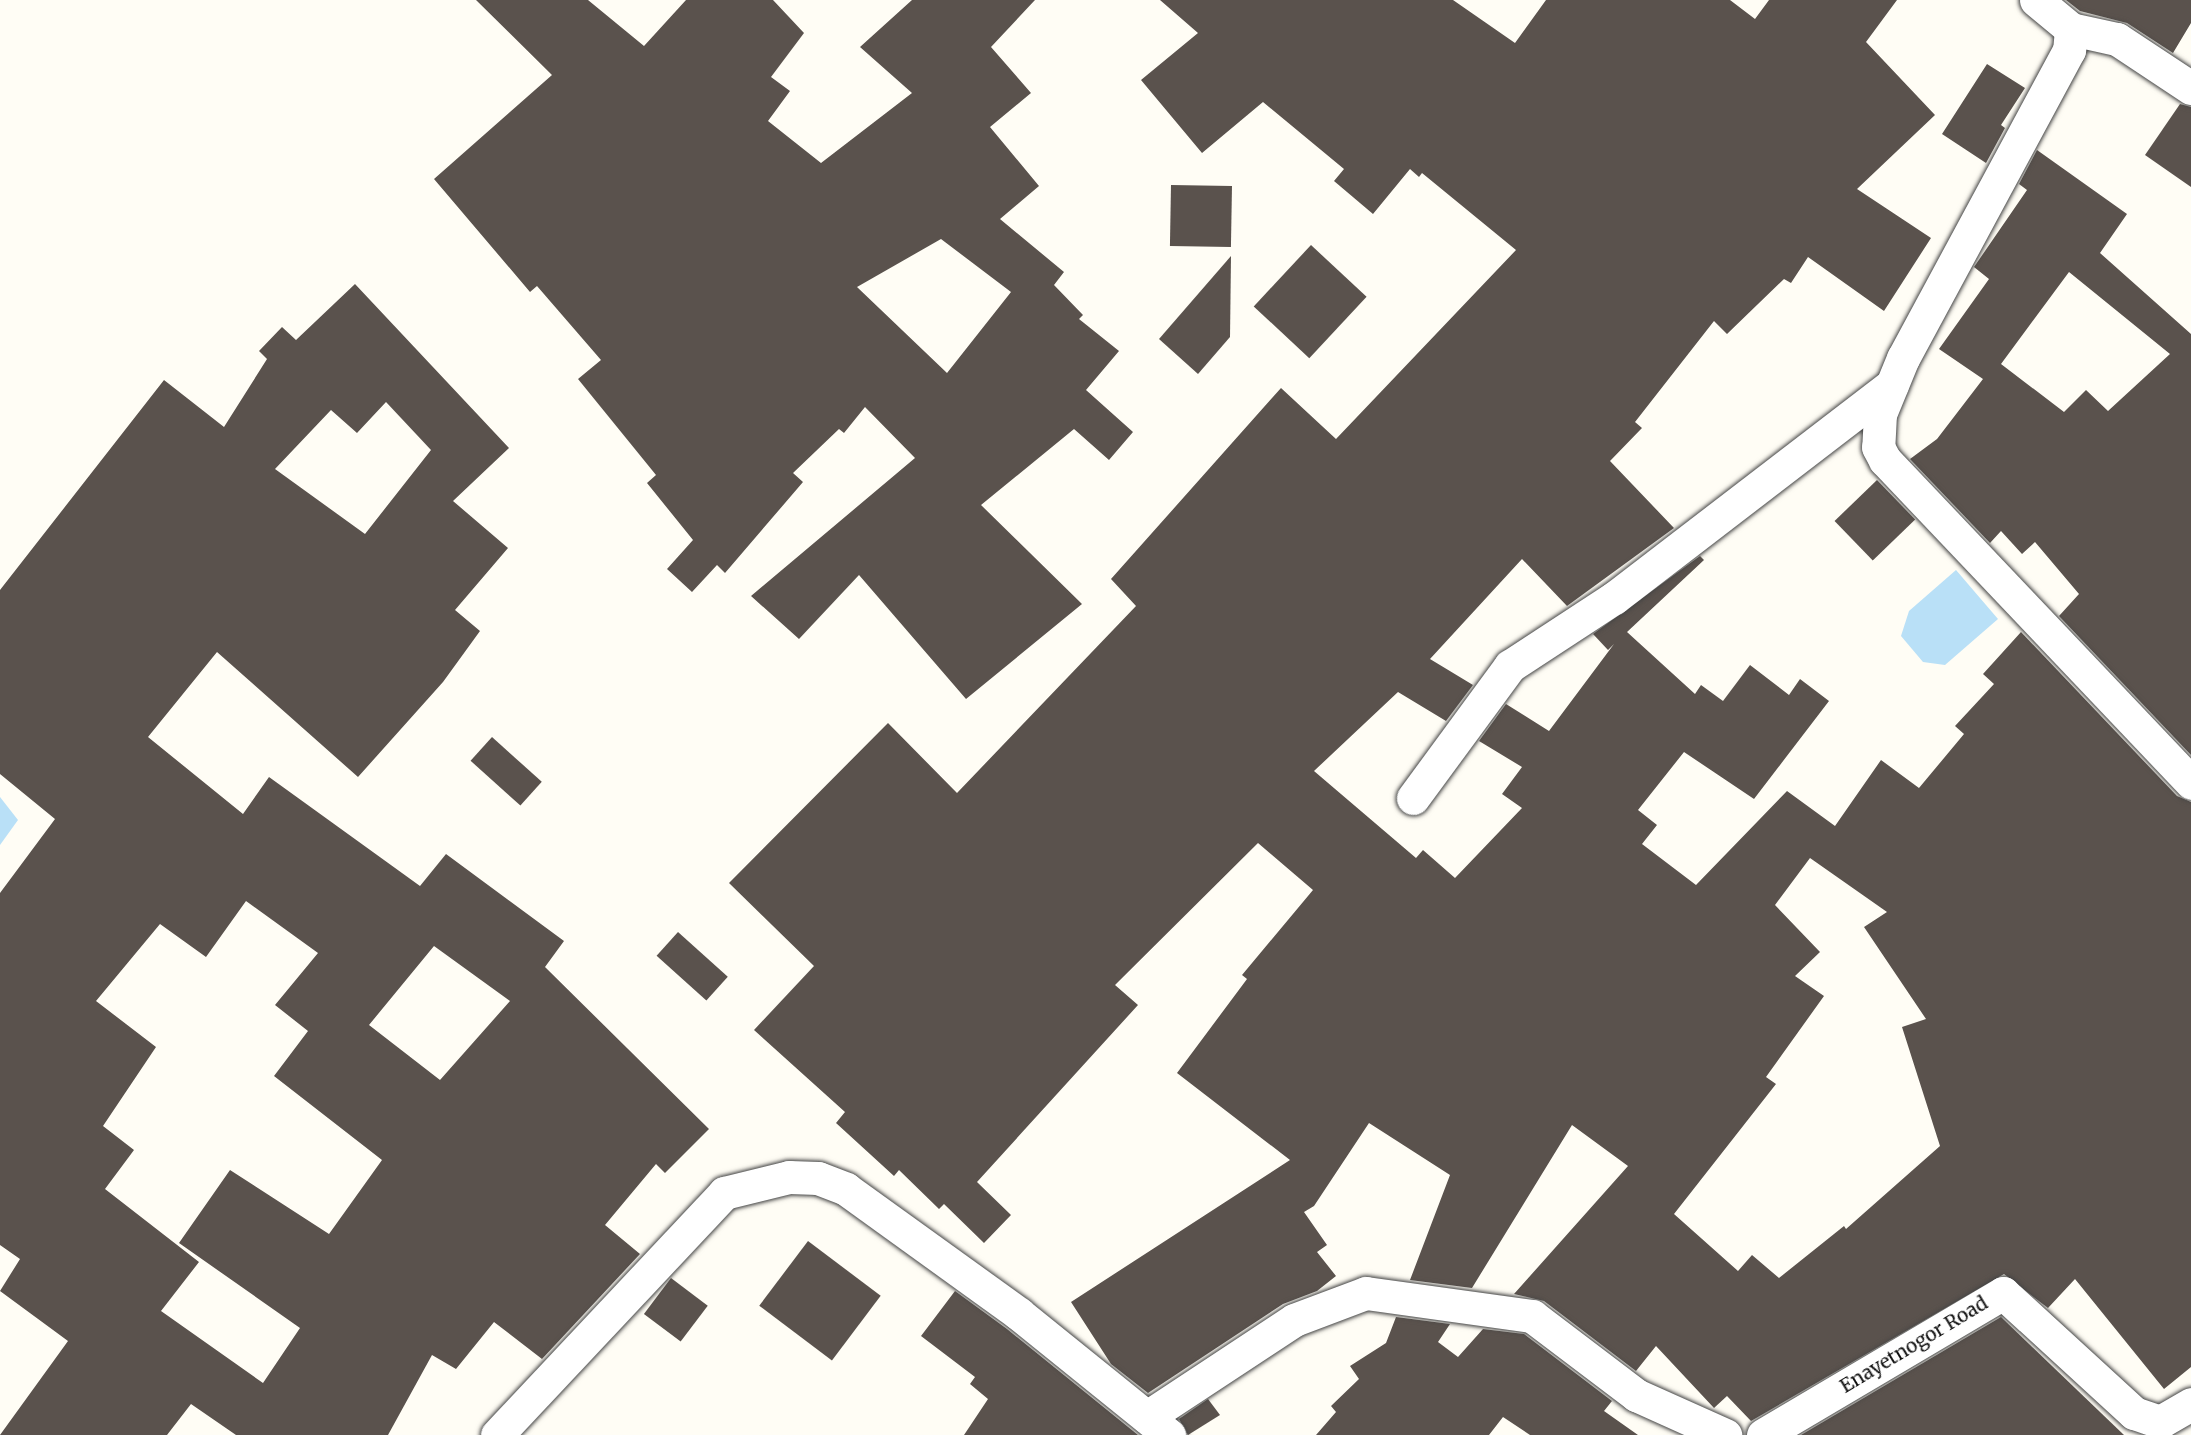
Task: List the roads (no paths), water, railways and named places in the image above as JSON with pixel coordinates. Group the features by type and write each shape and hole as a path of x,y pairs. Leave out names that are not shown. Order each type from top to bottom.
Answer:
{"street":[{"path":"2036,0 2071,29 2116,39 2191,89"},
{"path":"2071,29 2062,68 1969,228 1892,384 1880,414 1878,447 1885,460 2191,783"},
{"path":"1413,798 1510,666 1614,598 1892,384"},
{"path":"497,1435 724,1192 789,1177 818,1178 846,1189 1019,1314 1158,1426 1294,1320 1366,1293 1532,1316 1636,1395 1726,1435"},
{"name":"Enayetnogor Road","path":"1763,1435 2003,1293 2134,1413 2160,1422 2191,1404"}],"water":[{"path":"1956,570 1998,619 1945,665 1923,662 1901,636 1909,611"},
{"path":"0,797 18,820 0,845"}]}
